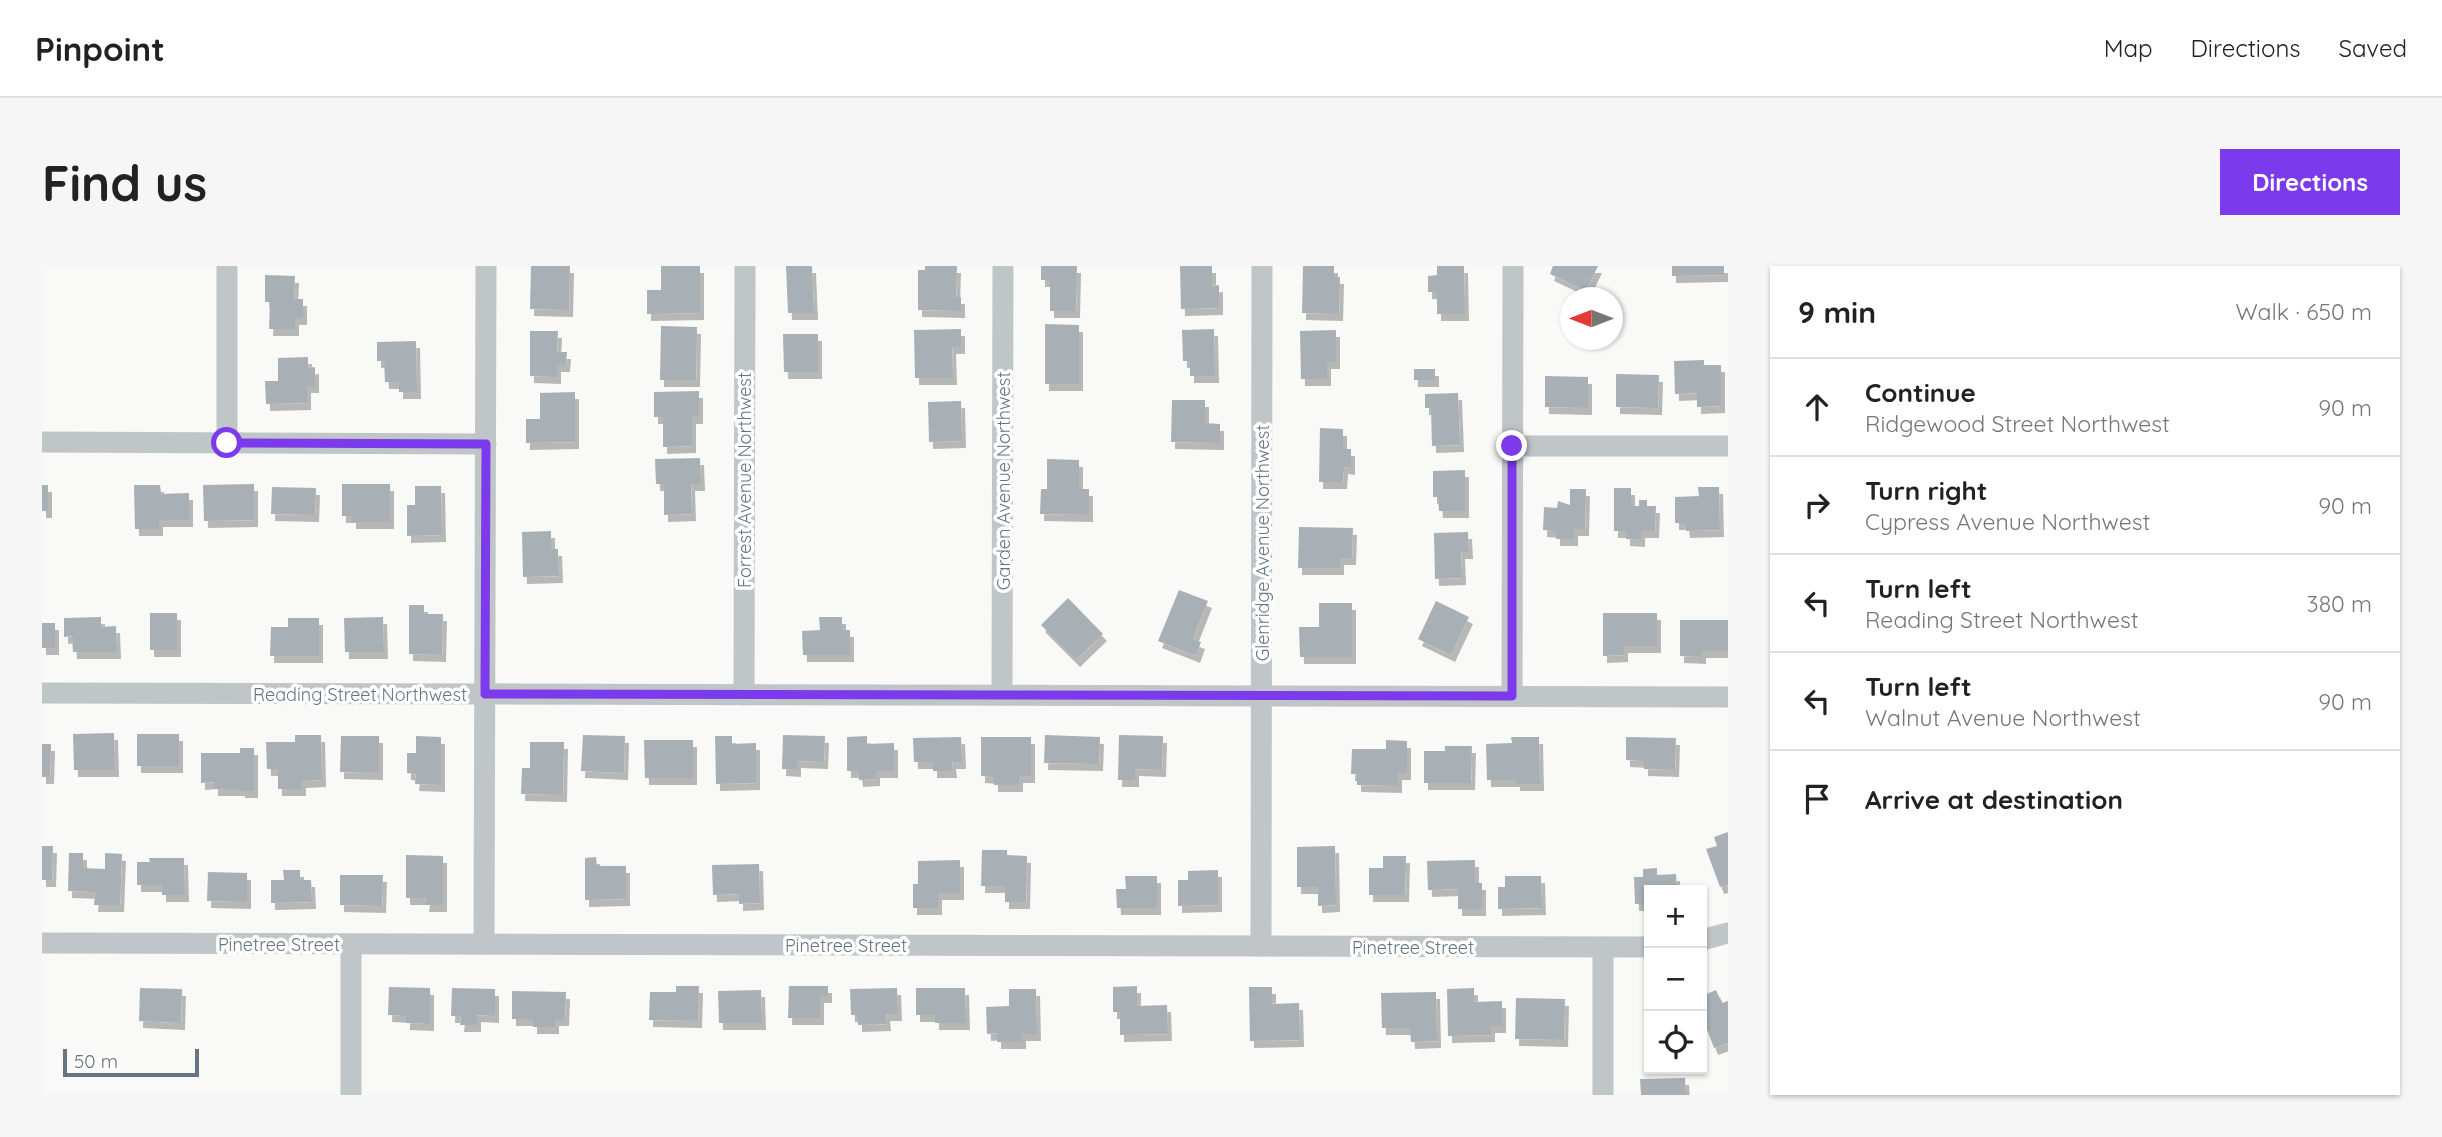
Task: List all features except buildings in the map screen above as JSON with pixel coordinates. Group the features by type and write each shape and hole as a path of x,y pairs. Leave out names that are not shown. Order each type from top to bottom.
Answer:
{"street":[{"path":"227,266 227,443"},
{"path":"484,944 486,266"},
{"name":"Forrest Avenue Northwest","path":"744,695 745,266"},
{"name":"Garden Avenue Northwest","path":"1002,695 1003,266"},
{"name":"Glenridge Avenue Northwest","path":"1261,946 1262,266"},
{"path":"1512,696 1513,266"},
{"path":"42,443 486,444"},
{"path":"1512,446 1728,446"},
{"name":"Reading Street Northwest","path":"42,693 1728,697"},
{"path":"1707,939 1728,933"},
{"name":"Pinetree Street","path":"42,943 1644,947"},
{"path":"351,944 351,1095"},
{"path":"1603,947 1603,1095"}],"route":[{"path":"227,443 486,444 485,694 1512,696 1512,446"}]}
